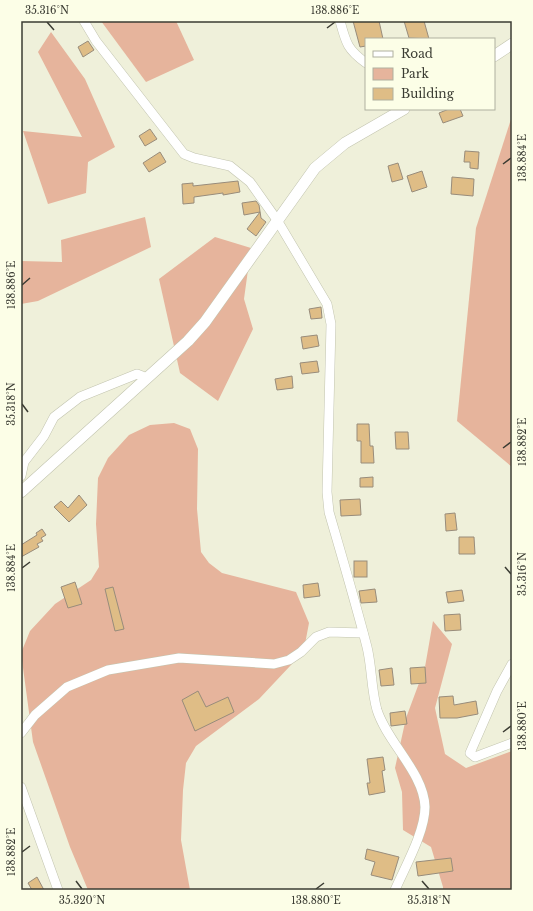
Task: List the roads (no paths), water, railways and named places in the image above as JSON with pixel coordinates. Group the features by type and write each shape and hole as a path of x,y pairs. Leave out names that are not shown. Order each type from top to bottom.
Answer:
{"street":[{"path":"84,21 96,41 184,154 194,158 230,166 250,182 277,220 327,304 331,324 327,492 329,512 367,648 377,709 382,723 416,780 423,795 425,808 420,831 395,890"},
{"path":"340,21 345,40 352,52 365,61"},
{"path":"495,55 512,44"},
{"path":"21,490 188,341 205,322 315,168 346,143 388,113 400,110"},
{"path":"21,476 24,462 44,436 54,417 80,397 137,374 147,378"},
{"path":"21,733 47,703 67,687 108,670 179,658 274,664 289,660 301,652 316,637 329,632 363,633"},
{"path":"512,664 497,691 470,753 475,757 512,743"},
{"path":"21,787 58,890"}]}
